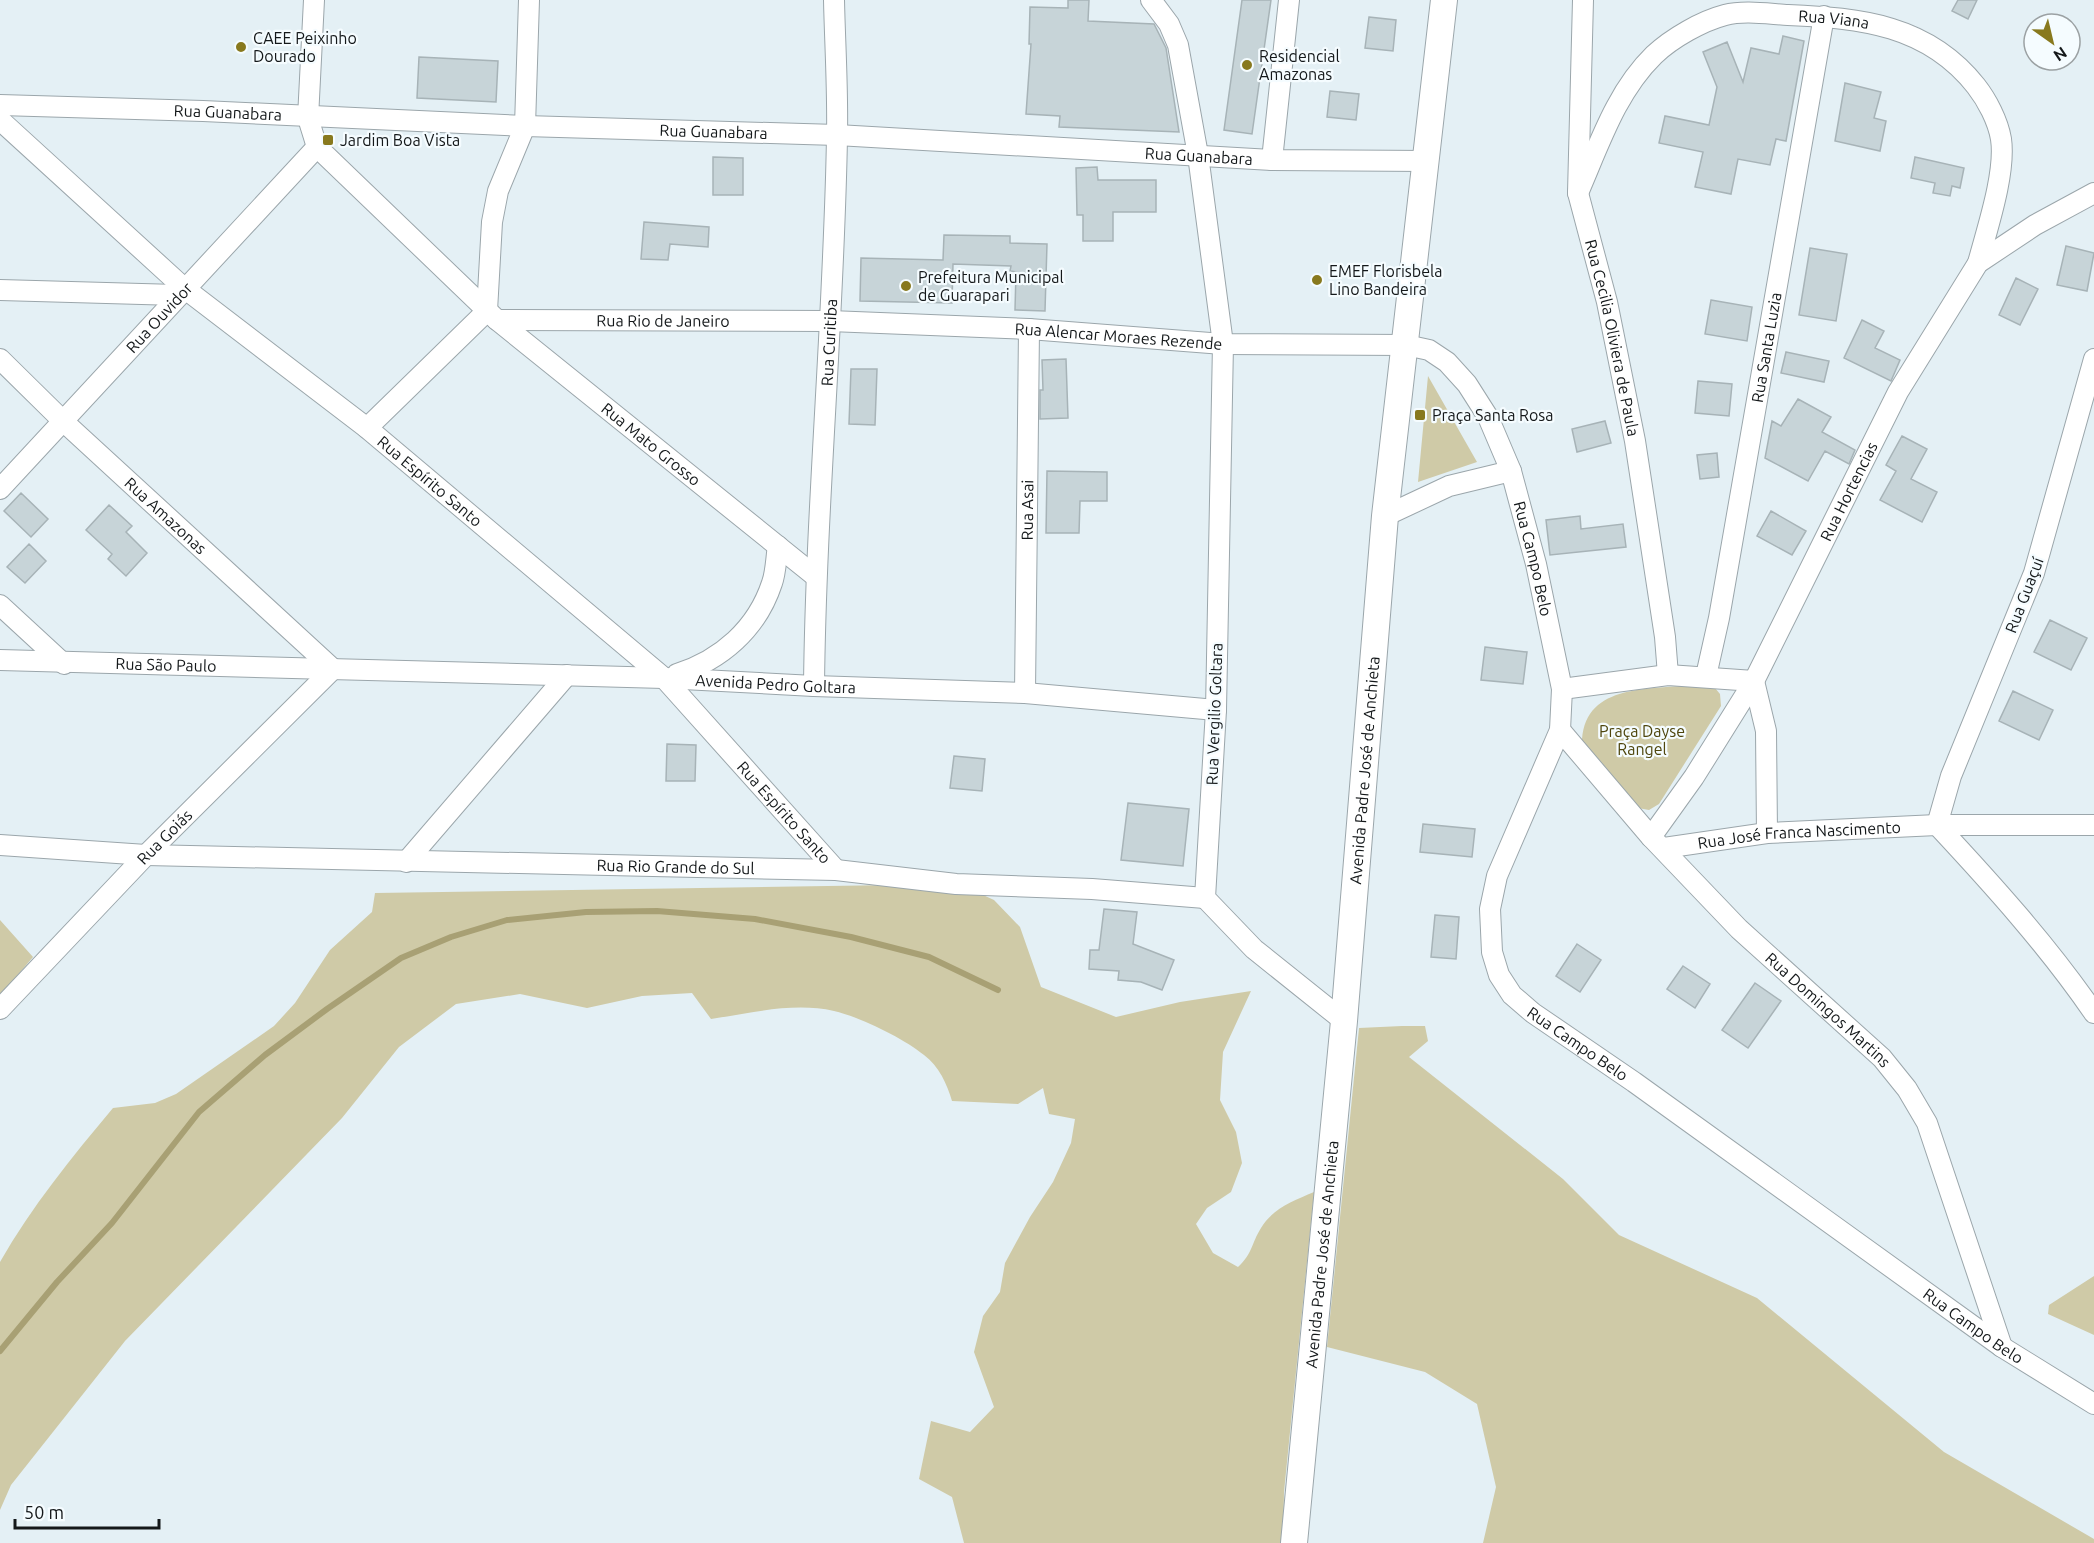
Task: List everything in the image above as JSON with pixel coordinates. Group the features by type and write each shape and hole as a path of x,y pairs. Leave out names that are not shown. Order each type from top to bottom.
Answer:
{"main road":[{"name":"Avenida Padre José de Anchieta","path":"1294,1543 1344,1021 1385,516 1407,345 1444,0"}],"street":[{"path":"314,0 308,118 317,147 492,315"},
{"path":"367,428 492,315 492,222 498,191 525,126 529,0"},
{"name":"Rua Curitiba","path":"814,686 815,576 830,321 837,135 834,0"},
{"name":"Rua Vergilio Goltara","path":"1151,0 1168,24 1178,45 1198,154 1223,345 1216,710 1205,898"},
{"path":"1272,160 1289,0"},
{"name":"Rua Cecilia Oliviera de Paula","path":"1583,0 1578,193 1606,302 1635,441 1665,637 1668,675"},
{"name":"Rua Viana","path":"1578,193 1620,98 1655,55 1691,30 1726,14 1824,16 1872,23 1917,37 1959,65 1986,99 2001,139 1998,182 1978,263"},
{"name":"Rua Santa Luzia","path":"1706,676 1719,618 1824,16"},
{"name":"Rua Guanabara","path":"0,105 203,111 308,118 525,126 837,135 1272,160 1427,161"},
{"name":"Rua Espírito Santo","path":"0,120 180,292 367,428 664,678 836,870"},
{"name":"Rua Ouvidor","path":"0,489 64,422 180,292 317,147"},
{"name":"Rua Hortencias","path":"1658,843 1694,777 1754,681 1898,392 1978,263 2035,225 2094,193"},
{"path":"0,290 180,292"},
{"name":"Rua Rio de Janeiro","path":"492,315 830,321"},
{"name":"Rua Mato Grosso","path":"492,315 815,576"},
{"name":"Rua Alencar Moraes Rezende","path":"830,321 1029,329 1223,345 1407,345"},
{"name":"Rua Asai","path":"1025,693 1029,329"},
{"name":"Rua Campo Belo","path":"1407,345 1429,350 1447,362 1467,384 1488,417 1511,471 1539,574 1562,689 1560,730 1497,876 1490,909 1492,952 1499,975 1512,995 1533,1013 1634,1082 2002,1347 2094,1404"},
{"name":"Rua Amazonas","path":"0,359 64,422 333,669"},
{"name":"Rua Guaçuí","path":"1936,825 1951,776 2034,573 2094,359"},
{"path":"1385,516 1449,486 1511,471"},
{"path":"664,678 700,667 732,646 756,617 772,583 778,546"},
{"path":"0,605 64,664"},
{"name":"Rua São Paulo","path":"0,660 64,664 333,669"},
{"name":"Avenida Pedro Goltara","path":"333,669 664,678 1025,693 1216,710"},
{"name":"Rua Goiás","path":"0,1009 146,855 333,669"},
{"path":"406,862 567,675"},
{"path":"1562,689 1668,675 1754,681 1766,731 1767,833"},
{"name":"Rua Domingos Martins","path":"1560,730 1658,843 1739,929 1882,1058 1907,1089 1927,1123 2002,1347"},
{"path":"1936,825 1990,883 2075,986 2094,1013"},
{"name":"Rua José Franca Nascimento","path":"1658,843 1767,833 1936,825 2094,825"},
{"path":"0,845 146,855"},
{"name":"Rua Rio Grande do Sul","path":"146,855 836,870 956,884 1092,889 1205,898"},
{"path":"1205,898 1254,949 1344,1021"}],"green space":[{"path":"1428,376 1477,462 1418,482"},
{"name":"Praça Dayse Rangel","path":"1690,685 1715,688 1720,694 1721,706 1659,804 1649,810 1638,808 1582,745 1585,725 1593,711 1605,701 1620,694 1636,690"},
{"path":"959,884 994,900 1020,927 1041,987 1116,1017 1180,1002 1251,991 1223,1052 1220,1100 1236,1132 1242,1163 1231,1192 1207,1208 1196,1224 1213,1253 1238,1267 1247,1257 1261,1228 1271,1215 1284,1206 1314,1192 1284,1492 1283,1543 964,1543 952,1497 919,1479 931,1421 970,1432 994,1407 974,1352 983,1316 1000,1292 1005,1263 1030,1217 1053,1182 1071,1143 1075,1119 1049,1114 1043,1088 1018,1104 952,1101 942,1076 924,1055 893,1035 844,1014 819,1009 788,1008 711,1019 692,993 642,996 587,1008 520,994 456,1004 399,1047 342,1118 125,1341 11,1485 0,1510 0,1262 12,1241 53,1182 113,1108 155,1103 176,1094 274,1026 295,1003 330,950 372,912 375,893"},
{"path":"0,920 33,957 0,996"},
{"path":"1425,1026 1428,1041 1409,1057 1563,1179 1619,1235 1757,1298 1944,1452 2094,1539 2094,1543 1483,1543 1496,1487 1477,1404 1425,1372 1327,1347 1359,1028"},
{"path":"2094,1276 2094,1335 2048,1314 2049,1305"}],"building":[{"path":"1068,0 1089,0 1088,21 1154,24 1166,48 1179,132 1059,127 1060,116 1026,114 1031,44 1029,44 1030,7 1068,8"},
{"name":"Residencial Amazonas","path":"1242,0 1271,0 1252,134 1224,130"},
{"path":"1958,0 1977,0 1968,19 1952,11"},
{"path":"1369,17 1396,20 1393,51 1365,48"},
{"path":"1783,36 1804,41 1786,141 1776,139 1770,165 1738,159 1731,194 1695,187 1703,152 1659,143 1665,116 1709,125 1717,87 1703,52 1727,42 1743,82 1751,48 1779,54"},
{"path":"419,57 498,61 496,102 417,98"},
{"path":"1845,83 1881,92 1874,118 1886,121 1880,151 1835,141"},
{"path":"1330,91 1359,94 1356,120 1327,117"},
{"path":"713,157 743,158 743,195 713,195"},
{"path":"1915,157 1964,168 1960,188 1952,186 1950,196 1933,193 1935,183 1911,178"},
{"path":"1097,167 1098,180 1156,180 1156,212 1113,212 1113,241 1083,241 1083,215 1077,215 1076,168"},
{"path":"644,222 709,227 708,247 670,244 668,260 641,259"},
{"name":"Prefeitura Municipal de Guarapari","path":"944,235 1010,236 1010,243 1047,244 1045,311 1015,310 1016,272 1010,271 1011,266 953,264 952,303 860,301 861,258 943,260"},
{"path":"2066,246 2094,253 2087,291 2057,285"},
{"path":"1810,248 1847,254 1836,321 1799,315"},
{"path":"2016,278 2038,289 2020,325 1999,315"},
{"path":"1711,300 1752,307 1747,341 1705,334"},
{"path":"1862,320 1884,331 1875,348 1900,360 1891,381 1844,358"},
{"path":"1786,352 1829,361 1824,382 1781,373"},
{"path":"1066,359 1068,418 1040,419 1040,390 1043,390 1042,360"},
{"path":"851,369 877,369 875,425 849,424"},
{"path":"1698,381 1732,384 1729,416 1695,413"},
{"path":"1798,399 1831,417 1822,432 1855,450 1849,464 1825,451 1808,481 1765,458 1772,421 1781,426"},
{"path":"1605,421 1611,443 1577,452 1572,429"},
{"path":"1902,436 1927,449 1911,479 1937,492 1922,522 1880,500 1896,471 1886,465"},
{"path":"1717,453 1719,477 1700,479 1697,455"},
{"path":"1047,471 1107,472 1107,501 1080,501 1079,533 1046,533"},
{"path":"21,493 48,519 31,537 4,511"},
{"path":"109,505 132,526 126,532 147,553 126,576 108,559 112,554 86,530"},
{"path":"1771,511 1806,531 1792,555 1757,536"},
{"path":"1580,516 1581,529 1623,524 1626,547 1550,555 1546,520"},
{"path":"29,544 46,561 25,583 7,567"},
{"path":"2050,620 2087,638 2071,670 2034,652"},
{"path":"1485,647 1527,652 1523,684 1481,680"},
{"path":"2013,691 2053,710 2039,740 1999,721"},
{"path":"667,744 696,745 695,781 666,781"},
{"path":"954,756 985,759 982,791 950,788"},
{"path":"1128,803 1189,809 1183,866 1121,860"},
{"path":"1423,824 1475,829 1472,857 1420,852"},
{"path":"1104,909 1137,912 1133,944 1174,960 1162,990 1141,982 1118,980 1119,971 1089,969 1090,950 1099,950"},
{"path":"1435,915 1459,917 1456,959 1431,957"},
{"path":"1577,944 1601,960 1580,992 1556,976"},
{"path":"1683,966 1710,984 1695,1008 1667,989"},
{"path":"1755,983 1781,1001 1748,1048 1722,1030"}],"waterway":[{"path":"0,1351 57,1282 112,1223 199,1112 265,1055 327,1009 401,958 451,937 507,920 586,912 657,911 755,919 851,937 929,957 998,990"}],"place":[{"name":"CAEE Peixinho Dourado","path":"241,47"},
{"name":"Residencial Amazonas","path":"1247,65"},
{"name":"Jardim Boa Vista","path":"328,140"},
{"name":"EMEF Florisbela Lino Bandeira","path":"1317,280"},
{"name":"Prefeitura Municipal de Guarapari","path":"906,286"},
{"name":"Praça Santa Rosa","path":"1420,415"}]}
